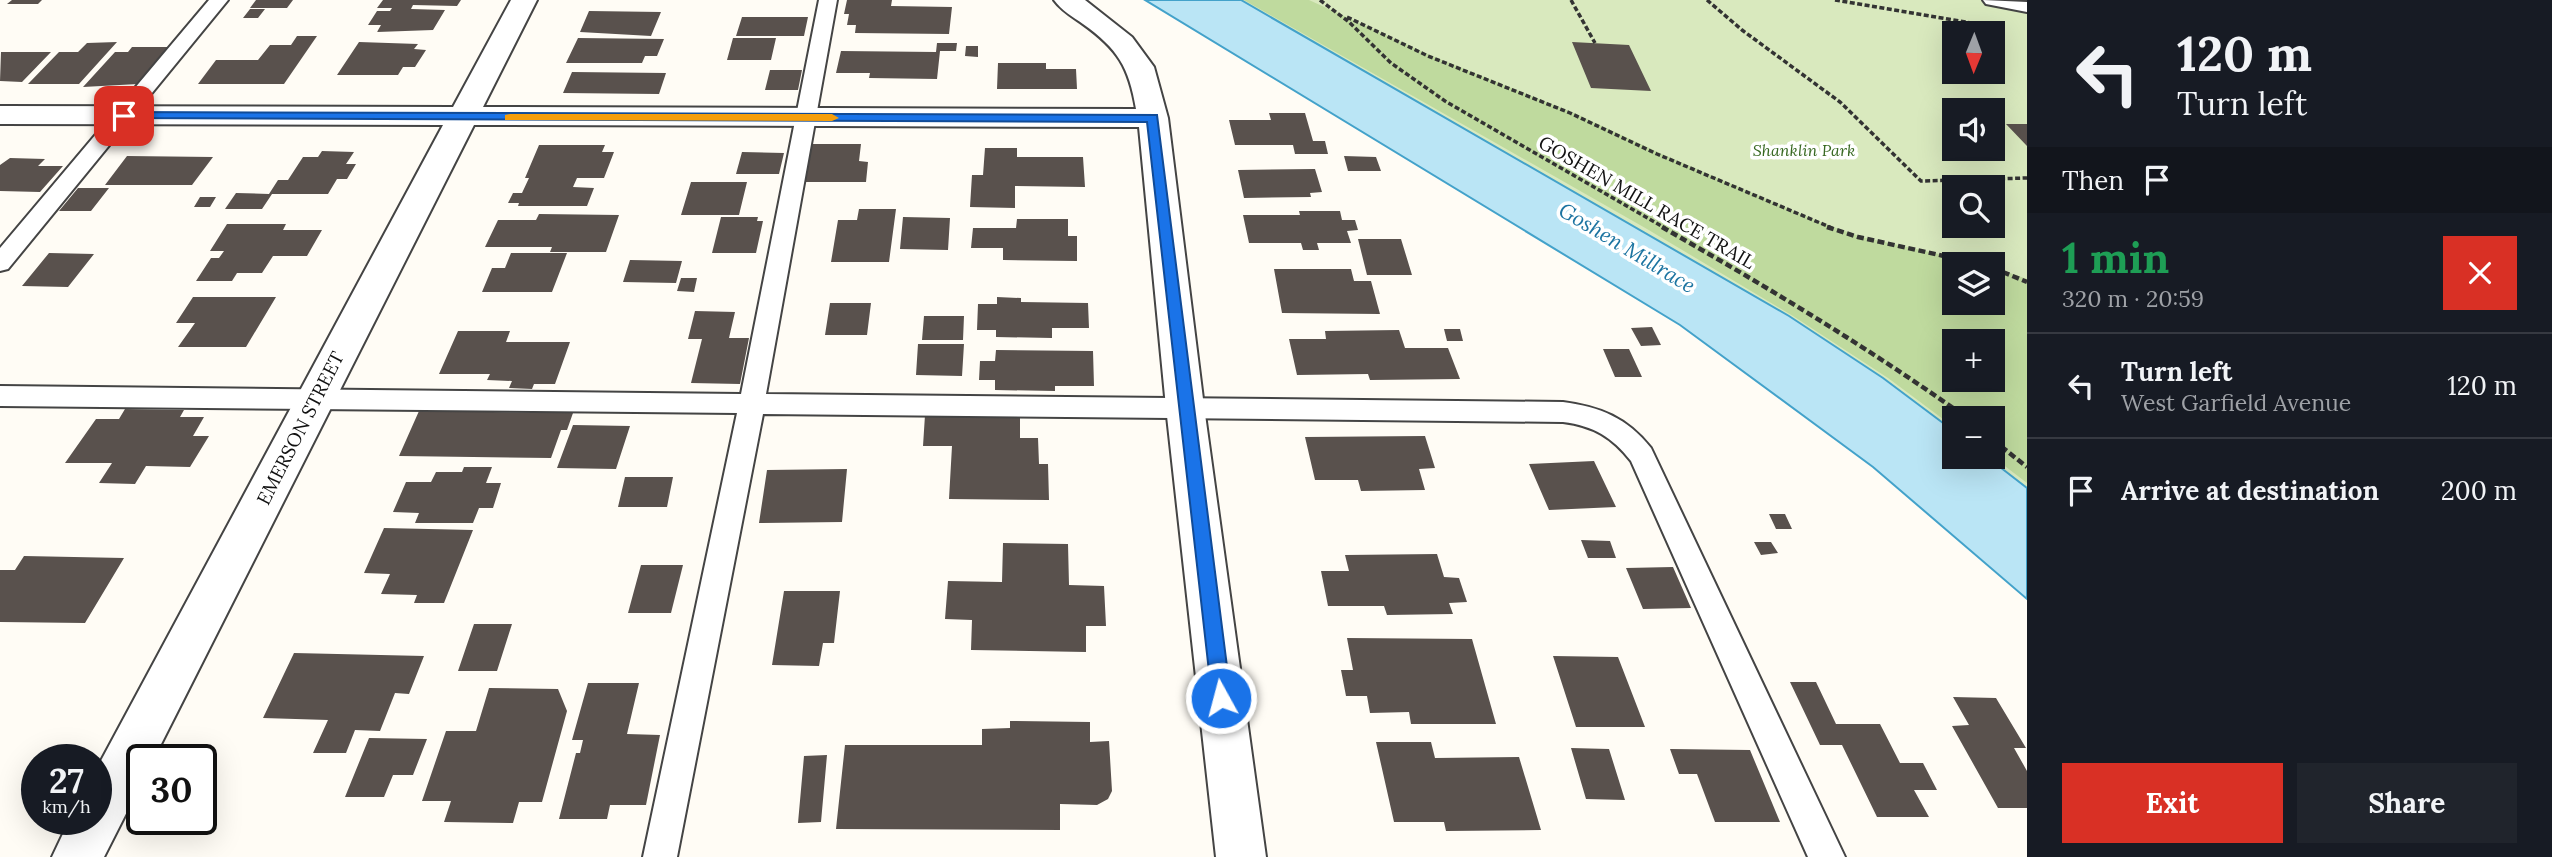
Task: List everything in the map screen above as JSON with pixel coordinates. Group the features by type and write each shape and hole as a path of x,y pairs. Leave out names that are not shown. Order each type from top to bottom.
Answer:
{"street":[{"name":"EMERSON STREET","path":"77,857 524,0"},
{"path":"1067,0 1116,37 1136,60 1146,85 1153,118 1185,407 1241,857"},
{"path":"0,115 1153,118"}],"lane":[{"path":"0,263 219,0"},
{"path":"660,857 828,0"},
{"path":"1992,0 2027,7"},
{"path":"0,397 751,402 1563,412 1588,415 1611,423 1642,455 1820,845 1828,857"}],"path":[{"name":"GOSHEN MILL RACE TRAIL","path":"1320,0 1391,63 1446,101 1810,312 1887,361 1950,406"},
{"path":"1571,0 1595,43"},
{"path":"1707,0 1742,30 1840,102 1921,181 2027,178"},
{"path":"1835,0 1961,21"},
{"path":"1338,14 1428,56 1570,113 1817,223 1857,237 1942,256"},
{"path":"2005,273 2027,282"},
{"path":"2005,450 2027,467"}],"green space":[{"name":"Shanklin Park","path":"1241,0 2027,0 2027,488 2002,469 2005,469 2005,406 1942,406 1942,422 1883,378 1789,316"},
{"path":"1244,0 1309,0 1432,56 1574,113 1822,223 1862,237 1942,255 1942,315 2005,315 2005,271 2027,279 2027,483 2005,466 2005,406 1942,406 1942,418 1888,378 1793,316 1647,229"}],"water":[{"name":"Goshen Millrace","path":"1145,0 1241,0 1789,316 1883,378 1942,422 1942,469 2002,469 2027,488 2027,599 1873,467 1680,325"}],"building":[{"path":"12,0 42,0 38,4 7,4"},
{"path":"256,0 293,0 287,8 250,8"},
{"path":"383,0 461,0 457,6 413,5 411,9 445,10 433,30 377,32 381,25 368,25 377,11 390,11 392,8 377,8"},
{"path":"847,0 892,0 891,6 952,7 949,34 855,33 856,25 847,25 849,14 844,14"},
{"path":"250,9 265,9 258,18 243,18"},
{"path":"589,11 661,12 651,36 580,32"},
{"path":"742,17 808,17 804,36 736,36"},
{"path":"297,36 317,36 284,84 198,84 216,60 258,60 270,45 291,45"},
{"path":"578,38 664,39 657,56 645,56 642,63 566,63"},
{"path":"733,38 776,38 771,60 727,60"},
{"path":"117,42 79,84 28,84 59,52 78,52 87,43"},
{"path":"359,42 418,44 414,49 426,50 415,67 403,67 398,75 337,75"},
{"path":"1572,42 1629,45 1651,91 1591,88"},
{"path":"937,43 957,43 956,51 940,51 937,79 869,78 870,73 836,73 841,51 936,52"},
{"path":"966,46 978,46 978,57 965,56"},
{"path":"132,47 169,47 138,84 83,87 115,52 128,52"},
{"path":"1,52 51,52 22,82 0,81"},
{"path":"998,63 1046,63 1046,69 1076,69 1077,89 997,89"},
{"path":"770,70 802,70 798,90 765,90"},
{"path":"572,72 666,73 659,94 563,93"},
{"path":"1269,113 1305,113 1313,141 1325,141 1328,154 1295,154 1293,145 1235,145 1229,120 1271,120"},
{"path":"2006,124 2027,124 2027,146"},
{"path":"812,144 861,144 859,161 868,162 866,182 805,182"},
{"path":"539,145 605,145 602,152 614,152 604,178 577,178 573,187 594,188 587,206 518,206 519,203 508,203 513,193 522,193 529,178 525,178"},
{"path":"985,148 1017,148 1017,157 1083,157 1085,187 1015,186 1015,208 970,207 972,175 983,175"},
{"path":"322,151 354,152 346,164 356,164 347,179 337,179 328,194 272,194 262,209 225,209 236,193 269,194 278,180 288,180 303,157 318,157"},
{"path":"742,152 784,153 779,174 736,174"},
{"path":"127,156 213,157 192,185 105,185"},
{"path":"1344,156 1376,157 1381,171 1348,171"},
{"path":"10,158 45,159 38,166 63,166 40,192 0,191 0,165"},
{"path":"1315,169 1322,192 1310,193 1311,197 1244,198 1238,170"},
{"path":"691,182 747,182 739,215 681,215"},
{"path":"78,188 109,188 91,211 59,211"},
{"path":"200,197 216,197 210,207 194,207"},
{"path":"859,209 896,209 889,262 831,262 838,220 857,220"},
{"path":"1299,211 1340,211 1342,220 1355,220 1358,230 1347,231 1351,243 1317,243 1319,250 1303,250 1301,243 1249,243 1243,215 1300,215"},
{"path":"539,214 619,215 606,252 550,252 552,247 485,247 498,220 536,220"},
{"path":"721,217 758,217 757,221 763,221 756,253 712,253"},
{"path":"903,217 950,218 948,250 900,249"},
{"path":"1017,219 1068,219 1068,236 1077,236 1077,261 1003,260 1003,248 971,248 973,228 1016,228"},
{"path":"227,224 286,224 283,230 322,230 307,256 273,256 262,273 237,273 232,281 196,281 211,258 219,258 224,251 210,251"},
{"path":"1358,239 1401,239 1412,275 1367,275"},
{"path":"49,253 94,254 68,287 22,286"},
{"path":"511,253 567,253 552,292 482,292 492,268 505,268"},
{"path":"630,260 682,261 676,283 623,282"},
{"path":"1274,269 1351,269 1354,281 1371,281 1380,314 1282,313"},
{"path":"681,278 697,278 694,292 677,291"},
{"path":"193,297 276,297 246,347 178,347 195,323 176,323"},
{"path":"997,297 1021,298 1021,302 1088,303 1089,328 1052,328 1052,338 996,337 996,330 977,330 978,304 997,304"},
{"path":"830,303 871,303 867,335 825,335"},
{"path":"695,311 735,312 729,338 749,338 740,384 691,383 702,339 688,339"},
{"path":"924,316 964,316 963,340 922,340"},
{"path":"1652,327 1661,345 1641,346 1631,328"},
{"path":"1444,329 1460,329 1463,341 1447,341"},
{"path":"1399,330 1405,348 1448,348 1460,379 1370,380 1368,374 1297,375 1289,339 1326,339 1325,331"},
{"path":"458,331 510,331 506,342 570,342 555,384 534,384 532,389 509,388 512,381 487,380 490,374 439,374"},
{"path":"918,344 964,344 962,376 916,375"},
{"path":"1603,349 1629,349 1642,377 1615,377"},
{"path":"996,350 1093,351 1094,386 1055,386 1055,391 995,390 995,380 979,380 980,361 995,361"},
{"path":"125,409 184,410 180,417 204,417 193,436 209,436 190,467 146,466 135,484 99,483 112,463 65,463 96,419 119,419"},
{"path":"419,411 573,413 567,430 561,430 551,458 399,456"},
{"path":"925,415 1020,417 1020,438 1038,438 1039,464 1048,464 1049,500 949,499 952,446 923,446"},
{"path":"573,425 630,426 616,469 557,468"},
{"path":"1425,436 1435,468 1419,469 1425,490 1361,491 1358,480 1315,480 1305,437"},
{"path":"1594,461 1616,507 1549,510 1529,464"},
{"path":"464,467 492,467 486,483 501,483 493,508 479,508 473,523 415,523 419,513 393,512 406,482 431,482 436,472 462,472"},
{"path":"847,469 842,522 759,523 767,470"},
{"path":"625,477 673,477 667,507 618,507"},
{"path":"1769,514 1785,514 1792,529 1776,529"},
{"path":"384,528 473,530 444,603 414,603 417,595 381,594 390,574 364,573"},
{"path":"1581,540 1610,541 1616,558 1588,558"},
{"path":"1754,542 1771,542 1778,553 1761,555"},
{"path":"1003,543 1068,544 1069,585 1104,586 1106,626 1086,626 1086,652 971,650 972,620 945,619 948,581 1002,582"},
{"path":"1437,554 1444,577 1459,578 1467,602 1449,603 1453,614 1387,615 1384,606 1328,606 1321,571 1349,571 1345,555"},
{"path":"24,556 124,558 85,623 0,622 0,570 15,570"},
{"path":"641,565 683,565 671,613 628,613"},
{"path":"1673,567 1691,608 1643,609 1626,568"},
{"path":"784,591 840,591 834,643 823,643 819,666 772,665"},
{"path":"474,624 512,624 497,671 458,671"},
{"path":"1347,638 1472,639 1496,724 1411,724 1409,712 1370,713 1367,696 1346,696 1341,670 1353,670"},
{"path":"294,653 424,656 409,694 395,693 380,731 355,730 346,753 313,753 328,720 263,718"},
{"path":"1553,656 1618,657 1645,727 1576,727"},
{"path":"1790,682 1816,682 1836,724 1880,724 1900,763 1923,763 1937,790 1914,790 1929,817 1877,817 1842,745 1820,745"},
{"path":"588,683 639,683 627,734 660,735 646,805 610,805 607,819 559,819 576,753 580,753 583,740 572,740"},
{"path":"489,688 558,689 567,711 542,802 519,802 513,823 444,822 451,801 422,801 446,731 476,731"},
{"path":"1953,697 1996,698 2026,748 2014,748 2027,771 2027,808 1998,808 1952,726 1969,725"},
{"path":"1010,721 1090,722 1090,742 1109,741 1112,791 1108,799 1097,805 1060,804 1060,830 836,829 845,745 982,745 982,729 1010,728"},
{"path":"369,738 427,739 413,775 393,775 384,797 345,797"},
{"path":"1376,742 1431,742 1435,758 1519,757 1541,830 1446,831 1444,822 1394,822"},
{"path":"1571,748 1609,749 1625,800 1586,799"},
{"path":"1670,749 1750,750 1780,822 1715,822 1697,774 1679,774"},
{"path":"827,755 821,822 798,823 804,756"}],"slow traffic":[{"path":"510,117 832,118"}],"route":[{"path":"124,116 1153,118 1221,698"}]}
